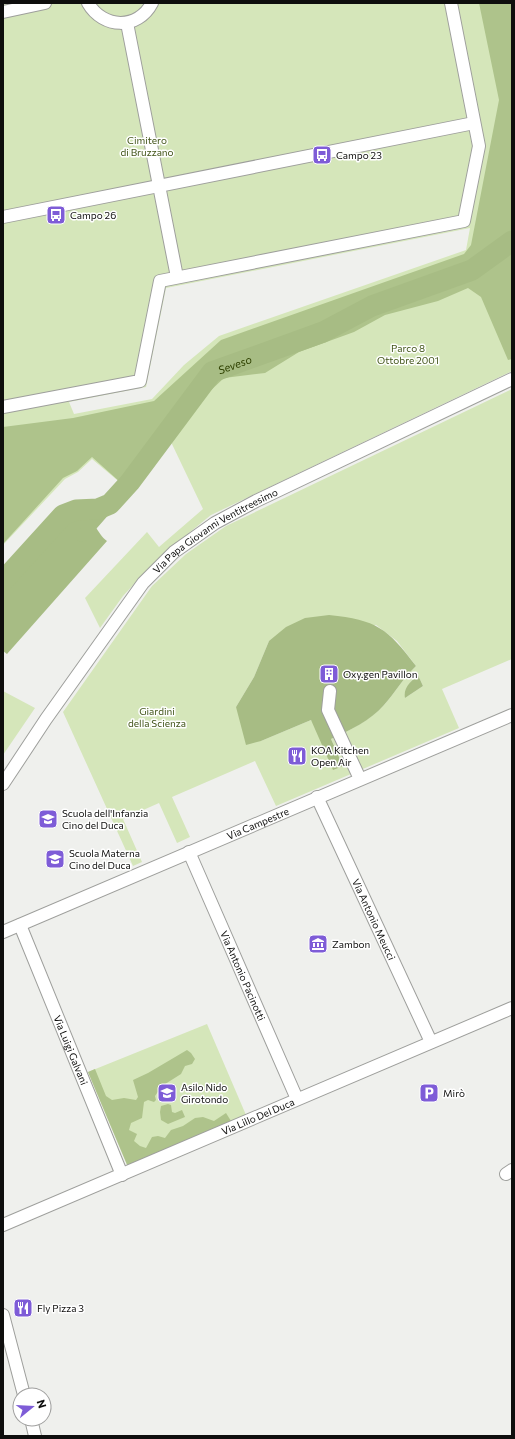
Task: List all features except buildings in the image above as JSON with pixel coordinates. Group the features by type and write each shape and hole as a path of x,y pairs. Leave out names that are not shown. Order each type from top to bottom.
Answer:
{"street":[{"path":"3,12 45,3"},
{"path":"88,3 95,13 107,21 127,23 140,18 152,3"},
{"path":"3,407 140,381 160,280 464,221 479,146 451,3"},
{"path":"127,23 177,277"},
{"path":"3,216 474,123"},
{"name":"Via Papa Giovanni Ventitreesimo","path":"3,784 46,719 143,583 174,552 215,523 256,501 512,379"},
{"path":"330,691 328,710 360,779"},
{"name":"Via Campestre","path":"3,932 512,715"},
{"name":"Via Antonio Meucci","path":"317,797 431,1042"},
{"name":"Via Antonio Pacinotti","path":"189,852 297,1099"},
{"name":"Via Luigi Galvani","path":"20,924 122,1175"},
{"name":"Via Lillo Del Duca","path":"3,1225 512,1008"},
{"path":"3,1315 22,1387"}],"green space":[{"name":"Cimitero di Bruzzano","path":"3,3 512,3 512,371 211,515 168,550 147,570 123,596 100,628 85,598 147,532 159,547 203,509 171,442 129,490 92,459 78,472 65,479 3,545","holes":["470,228 466,250 219,336 184,365 152,399 74,414 69,402 146,387 166,288"]},
{"name":"Giardini della Scienza","path":"512,389 512,659 442,689 459,728 276,806 255,761 172,797 190,837 177,843 159,803 123,819 142,862 133,866 63,712 152,586 186,554 226,526","holes":["376,625 397,641 416,666 378,711 359,725 331,739 343,765 311,720 261,741 236,707 254,677 269,641","418,675 423,686 405,698 408,685"]},
{"path":"3,691 35,708 3,755"},
{"name":"Asilo Nido Girotondo","path":"207,1024 246,1115 128,1167 88,1072"}],"shaded area":[{"path":"479,3 512,3 512,359 508,360 481,297 468,288 438,301 385,315 354,332 299,352 265,373 224,378 209,392 130,491 92,457 77,471 63,478 3,544 3,427 73,418 154,401 221,340 464,254 471,245 499,100"},
{"path":"80,517 89,520 107,541 7,654 3,651 3,591 65,523"},
{"path":"329,615 359,620 380,628 397,643 416,666 378,711 359,725 331,739 343,766 333,770 311,720 261,741 246,745 236,707 254,677 269,641 286,627 305,618"},
{"path":"418,675 423,686 405,698 406,688"},
{"path":"187,1050 195,1059 192,1064 185,1066 181,1074 162,1086 155,1096 156,1100 154,1102 148,1100 144,1102 142,1118 131,1123 129,1130 137,1134 134,1141 140,1146 146,1148 152,1137 158,1136 165,1138 171,1130 183,1126 195,1118 203,1117 214,1121 226,1113 231,1121 128,1167 88,1072 95,1069 106,1096 112,1100 124,1098 136,1100 138,1097 133,1080"},
{"path":"168,1104 171,1105 172,1112 175,1113 182,1110 185,1117 168,1124 161,1120 161,1106"}],"waterway":[{"name":"Seveso","path":"3,581 63,515 76,510 98,509 110,504 130,482 212,372 323,332 372,306 472,270 512,241"},
{"path":"82,536 110,504"}],"place":[{"name":"Campo 23","path":"322,155"},
{"name":"Campo 26","path":"56,215"},
{"name":"Oxy.gen Pavillon","path":"329,674"},
{"name":"KOA Kitchen Open Air","path":"297,756"},
{"name":"Scuola dell'Infanzia Cino del Duca","path":"48,819"},
{"name":"Scuola Materna Cino del Duca","path":"55,859"},
{"name":"Zambon","path":"318,944"},
{"name":"Asilo Nido Girotondo","path":"167,1093"},
{"name":"Mirò","path":"429,1093"},
{"name":"Fly Pizza 3","path":"23,1308"}],"park label":[{"name":"Parco 8 Ottobre 2001","path":"408,354"}]}
